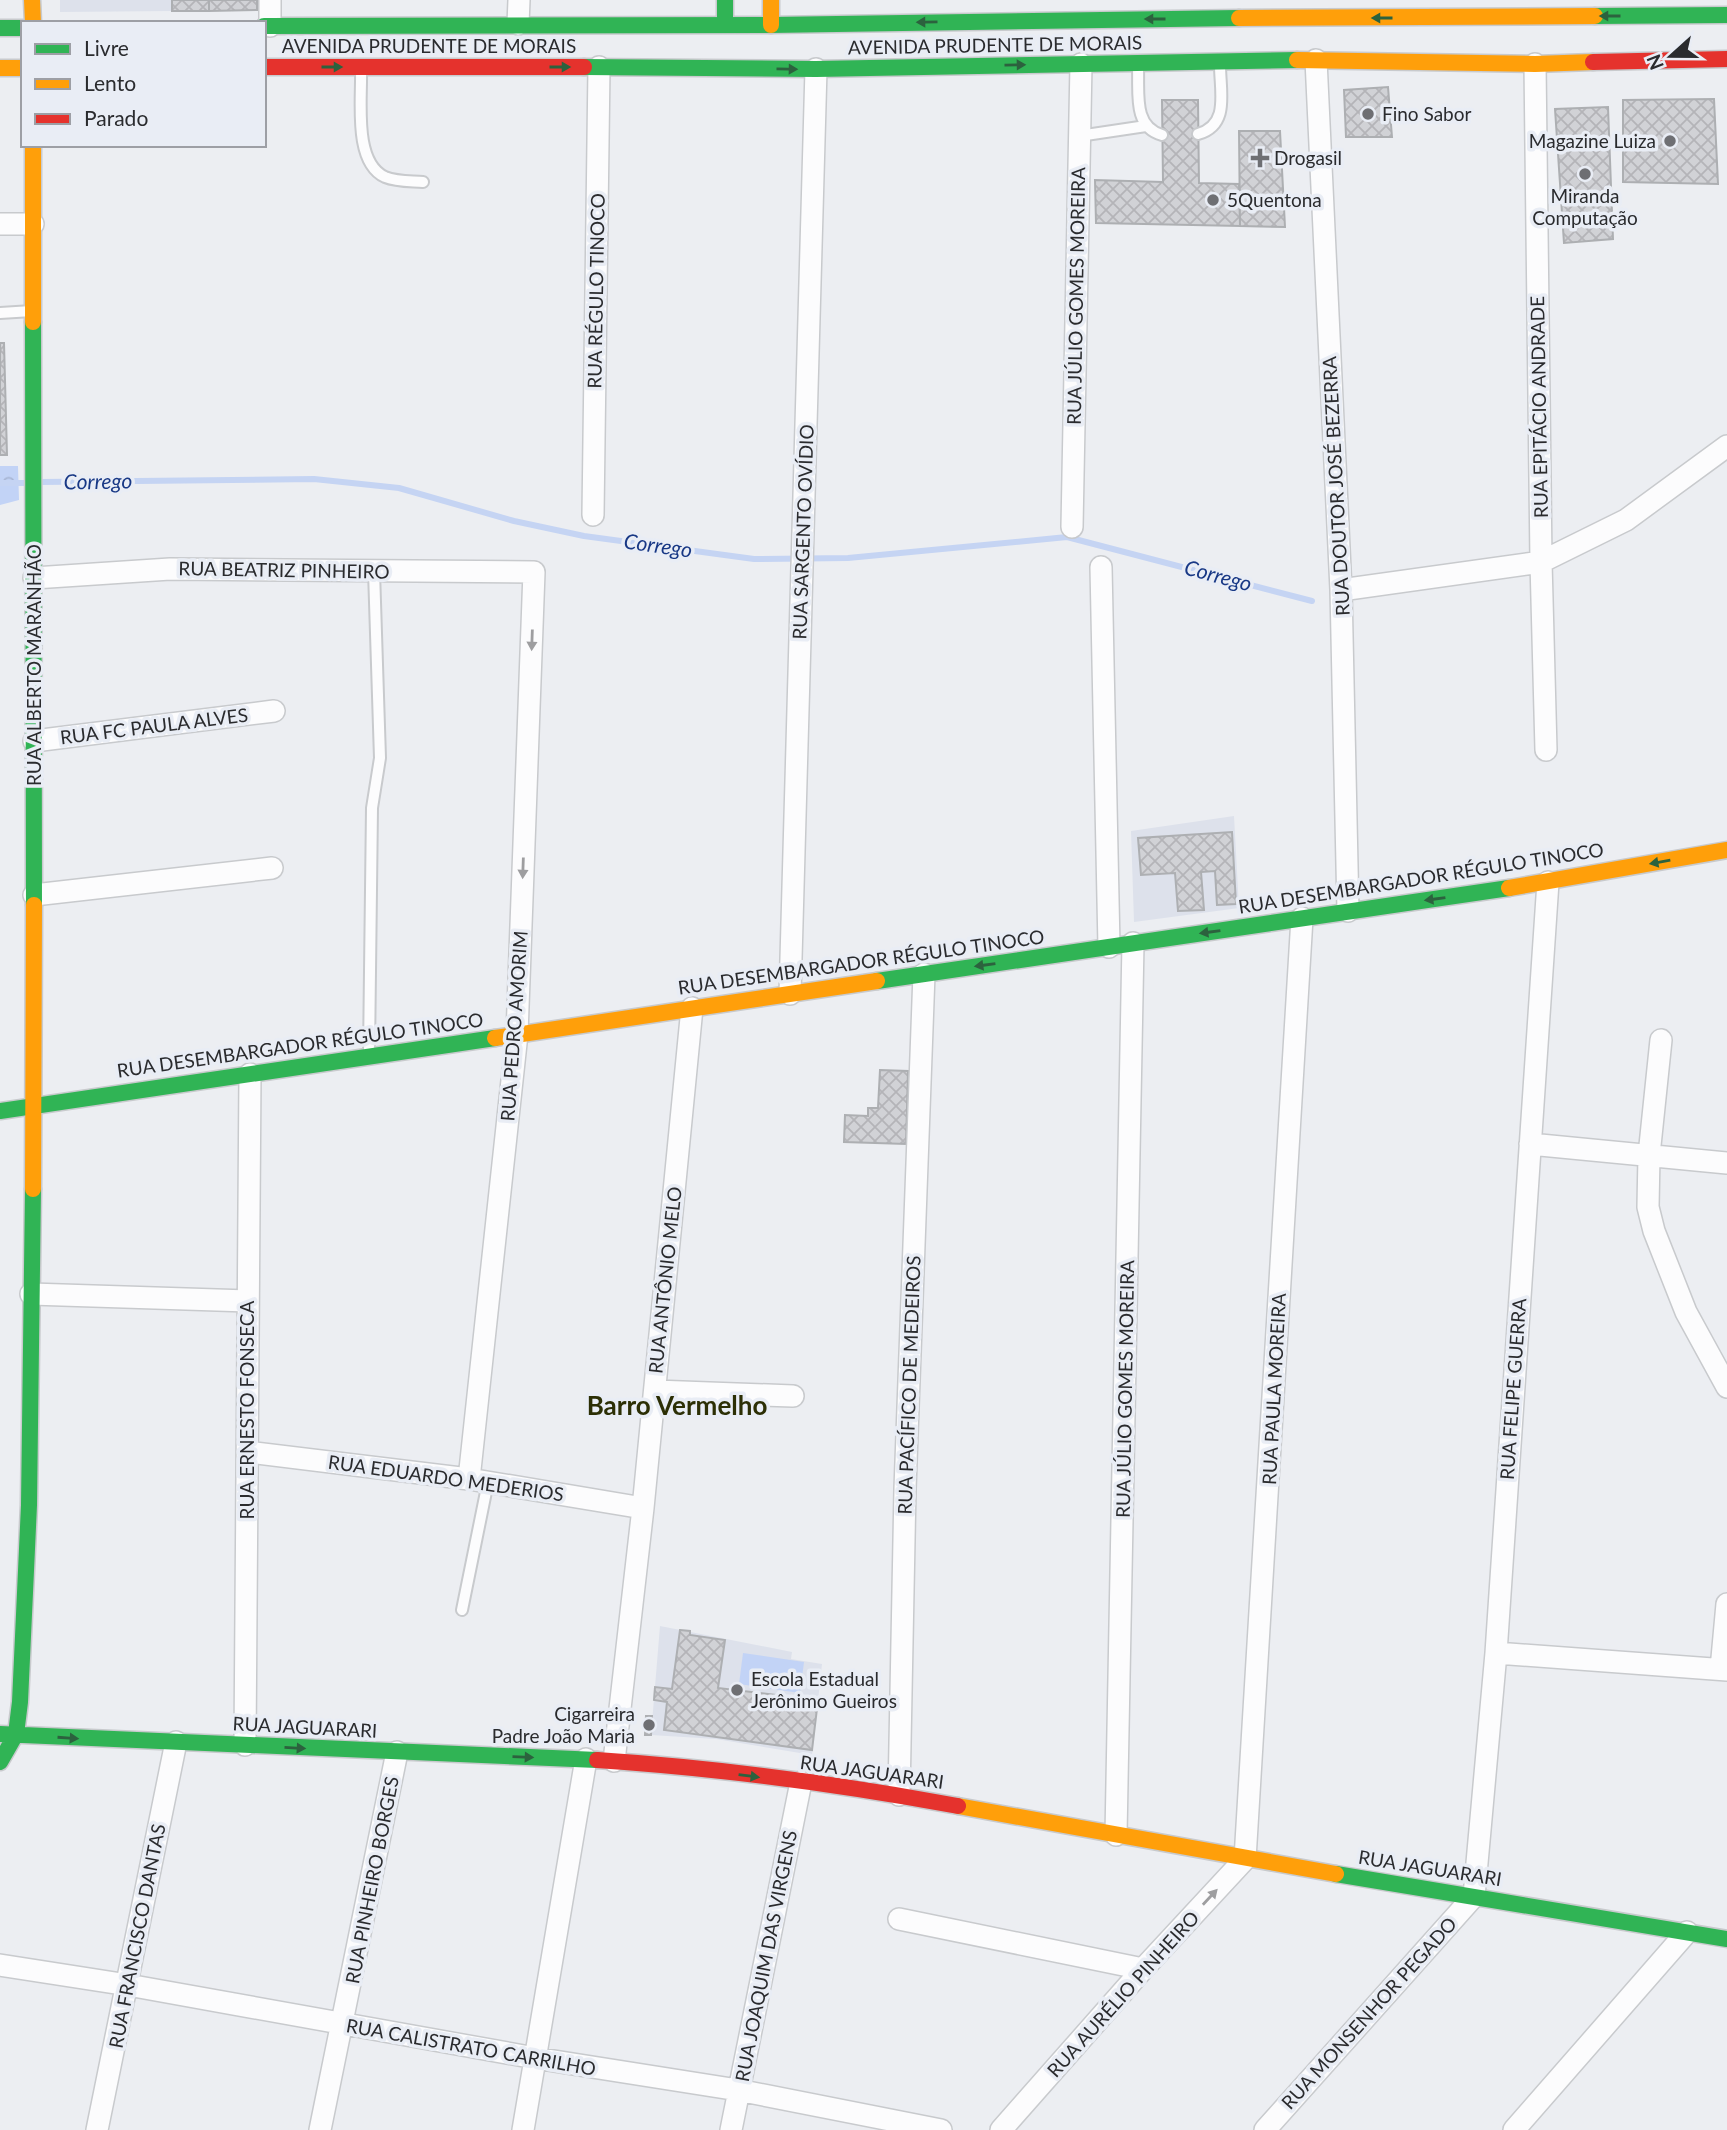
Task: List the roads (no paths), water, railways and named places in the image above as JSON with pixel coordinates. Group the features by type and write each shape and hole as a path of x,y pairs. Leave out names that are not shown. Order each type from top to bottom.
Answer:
{"main road":[{"path":"32,0 33,21"},
{"path":"725,0 725,24"},
{"path":"771,0 771,25"},
{"name":"AVENIDA PRUDENTE DE MORAIS","path":"267,26 771,25 992,11 1097,10 1666,8 1727,15"},
{"path":"0,28 21,28"},
{"name":"AVENIDA PRUDENTE DE MORAIS","path":"266,67 599,66 816,69 1316,60 1535,64 1727,59"},
{"path":"0,68 21,68"},
{"name":"RUA ALBERTO MARANHÃO","path":"8,1734 24,1664 29,1504 34,1106 33,147"},
{"name":"RUA DESEMBARGADOR RÉGULO TINOCO","path":"0,1111 1548,882 1727,850"},
{"path":"0,1762 8,1734"},
{"name":"RUA JAGUARARI","path":"8,1734 586,1759 801,1782 899,1795 1245,1859 1727,1939"}],"street":[{"path":"267,26 270,0"},
{"path":"519,0 519,24"},
{"name":"RUA DOUTOR JOSÉ BEZERRA","path":"1316,60 1342,590 1348,911"},
{"name":"RUA JÚLIO GOMES MOREIRA","path":"1072,527 1081,64"},
{"name":"RUA EPITÁCIO ANDRADE","path":"1535,64 1546,750"},
{"name":"RUA RÉGULO TINOCO","path":"593,515 599,66"},
{"name":"RUA SARGENTO OVÍDIO","path":"790,994 816,69"},
{"path":"0,224 33,224"},
{"path":"1342,590 1541,562 1626,520 1727,446"},
{"path":"1101,567 1109,947"},
{"name":"RUA BEATRIZ PINHEIRO","path":"34,578 170,569 534,572"},
{"name":"RUA PEDRO AMORIM","path":"478,1481 517,1034 534,572"},
{"name":"RUA FC PAULA ALVES","path":"34,741 274,711"},
{"path":"34,894 272,868"},
{"name":"RUA FELIPE GUERRA","path":"1474,1896 1496,1653 1548,882"},
{"name":"RUA PAULA MOREIRA","path":"1245,1859 1302,918"},
{"name":"RUA JÚLIO GOMES MOREIRA","path":"1116,1835 1133,943"},
{"name":"RUA PACÍFICO DE MEDEIROS","path":"899,1795 905,1489 924,974"},
{"name":"RUA ANTÔNIO MELO","path":"614,1761 643,1508 692,1008"},
{"path":"1661,1041 1649,1155 1648,1207 1654,1231 1686,1312 1727,1387"},
{"name":"RUA ERNESTO FONSECA","path":"245,1745 250,1074"},
{"path":"1530,1144 1727,1163"},
{"path":"31,1294 248,1301"},
{"path":"654,1391 793,1396"},
{"name":"RUA EDUARDO MEDERIOS","path":"248,1452 478,1481 643,1508"},
{"path":"1496,1653 1724,1669 1727,1604"},
{"name":"RUA FRANCISCO DANTAS","path":"97,2130 176,1742"},
{"name":"RUA PINHEIRO BORGES","path":"320,2130 397,1752"},
{"path":"523,2130 586,1759"},
{"name":"RUA JOAQUIM DAS VIRGENS","path":"731,2130 801,1782"},
{"name":"RUA AURÉLIO PINHEIRO","path":"1001,2130 1143,1969 1245,1859"},
{"name":"RUA MONSENHOR PEGADO","path":"1265,2130 1474,1896"},
{"path":"899,1919 1143,1969"},
{"path":"1514,2130 1687,1932"},
{"name":"RUA CALISTRATO CARRILHO","path":"0,1965 128,1984 342,2025 738,2091 941,2130"}],"lane":[{"path":"1198,134 1214,127 1220,118 1220,62"},
{"path":"1138,64 1140,115 1153,133 1162,135"},
{"path":"361,67 362,138 368,160 383,176 394,180 423,182"},
{"path":"1079,136 1146,126"},
{"path":"0,313 33,311"},
{"path":"369,1056 372,808 380,758 374,571"},
{"path":"462,1610 478,1481"}],"waterway":[{"name":"Corrego","path":"41,482 314,479 399,488 514,521 584,536 754,559 848,558 1067,537 1312,601"},
{"name":"Corrego","path":"0,483 26,483"}],"place":[{"name":"Fino Sabor","path":"1368,114"},
{"name":"Magazine Luiza","path":"1670,141"},
{"name":"Drogasil","path":"1260,158"},
{"name":"Miranda Computação","path":"1585,174"},
{"name":"5Quentona","path":"1213,200"},
{"name":"Escola Estadual Jerônimo Gueiros","path":"737,1690"},
{"name":"Cigarreira Padre João Maria","path":"649,1725"}],"district":[{"name":"Barro Vermelho","path":"677,1406"}]}
